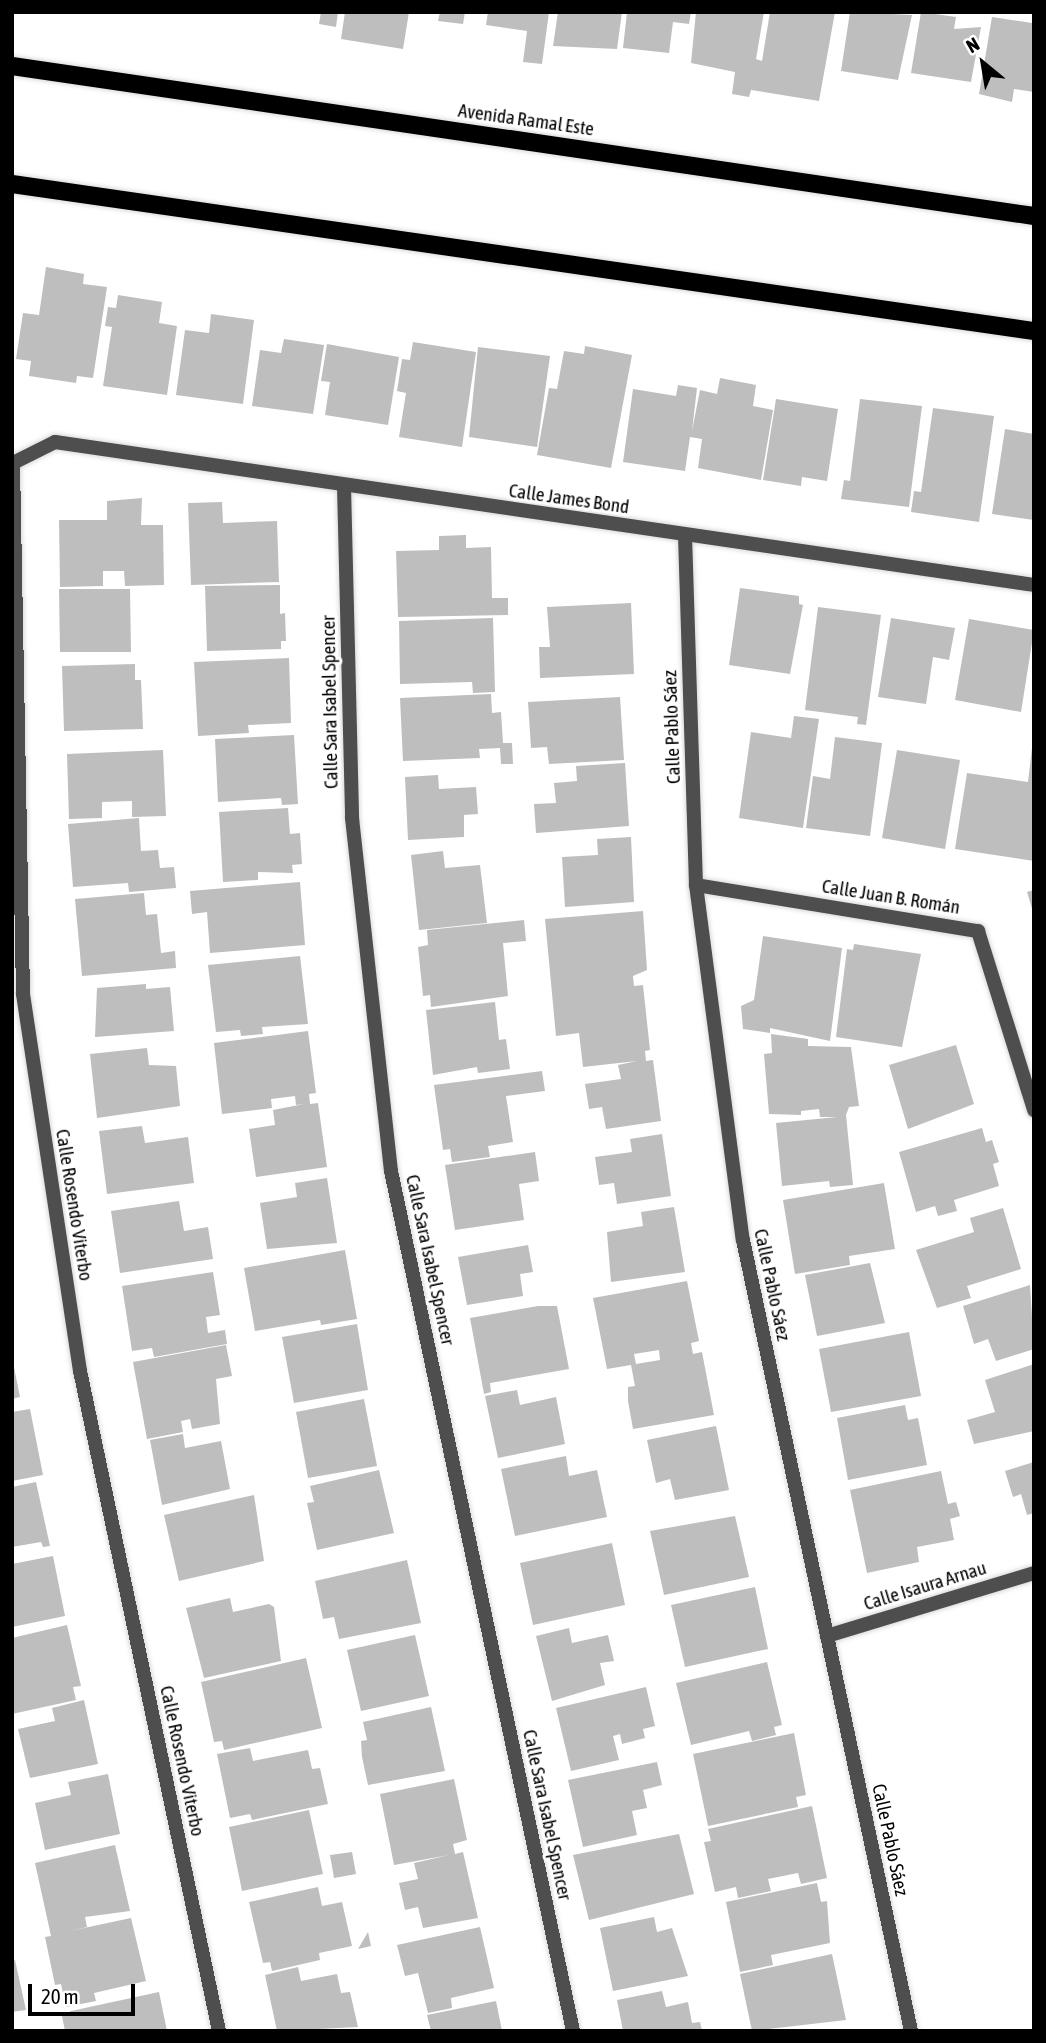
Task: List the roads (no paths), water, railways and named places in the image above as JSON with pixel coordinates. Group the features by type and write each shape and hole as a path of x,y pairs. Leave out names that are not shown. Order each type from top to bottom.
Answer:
{"main road":[{"name":"Avenida Ramal Este","path":"12,66 1034,216"},
{"path":"12,184 1034,331"}],"street":[{"name":"Calle Rosendo Viterbo","path":"100,449 55,442 13,463 18,995 79,1371 219,2031"},
{"name":"Calle James Bond","path":"100,449 1034,584"},
{"name":"Calle Sara Isabel Spencer","path":"344,486 352,818 391,1171 573,2031"},
{"name":"Calle Pablo Sáez","path":"685,535 696,885 743,1240 911,2031"},
{"name":"Calle Juan B. Román","path":"696,885 978,931 1034,1110"},
{"name":"Calle Isaura Arnau","path":"827,1636 1034,1573"}]}
